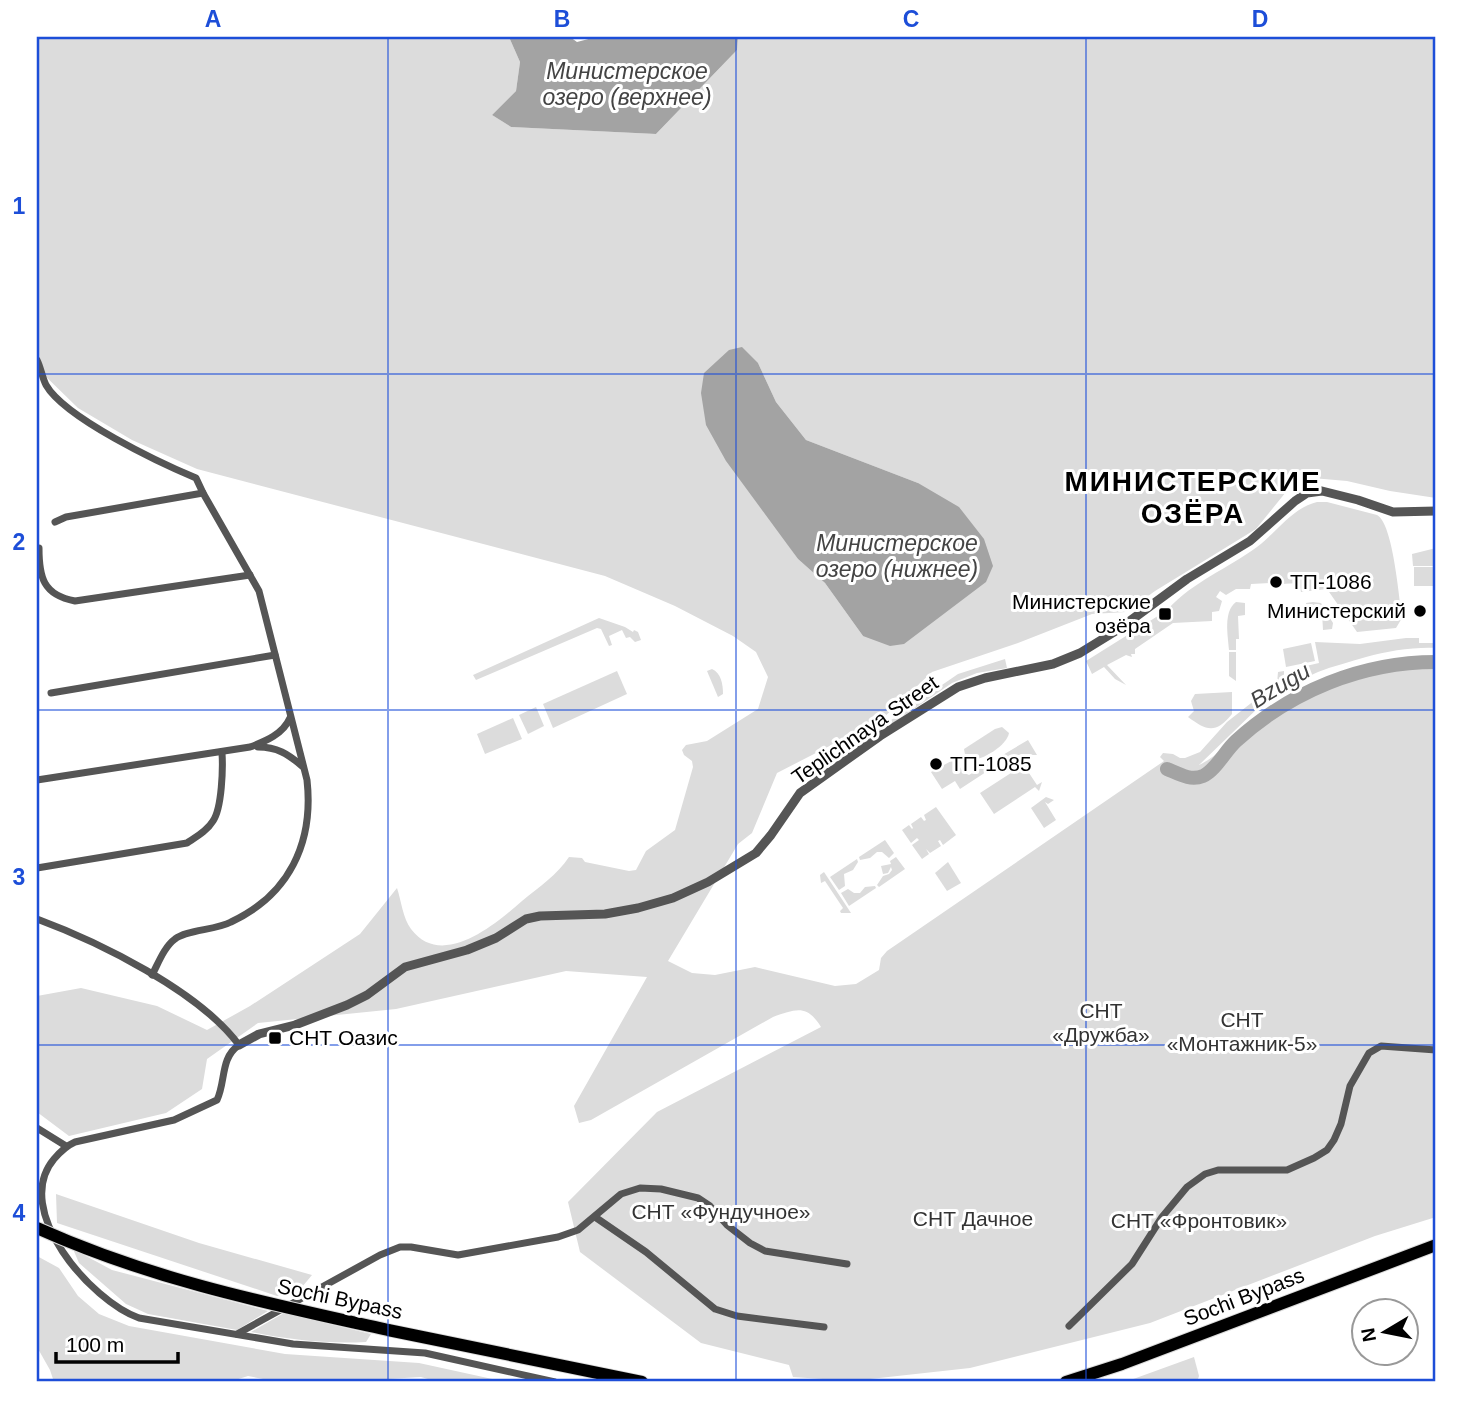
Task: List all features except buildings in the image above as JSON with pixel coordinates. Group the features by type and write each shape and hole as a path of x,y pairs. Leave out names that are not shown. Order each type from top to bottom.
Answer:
{"highway":[{"name":"Sochi Bypass","path":"37,1228 113,1260 195,1286 388,1330 642,1382"},
{"name":"Sochi Bypass","path":"1066,1382 1122,1364 1436,1245"}],"street":[{"path":"37,360 46,384 56,398 76,413 161,463 196,478 263,603 307,780 304,829 290,873 279,889 232,922 201,932 183,934 174,939 152,975"},
{"name":"Teplichnaya Street","path":"239,1045 259,1034 348,1005 367,995 405,967 477,946 496,938 526,919 605,914 638,908 673,898 708,882 755,853 800,793 813,782 880,737 958,687 985,678 1053,664 1080,653 1119,629 1187,579 1250,541 1294,501 1307,494 1322,491 1393,512 1436,511"},
{"path":"55,522 66,517 203,493"},
{"path":"39,548 40,572 50,592 75,601 250,575"},
{"path":"51,693 275,656"},
{"path":"37,780 250,747 264,742 284,728 290,718"},
{"path":"250,747 285,752 302,766"},
{"path":"37,868 187,844 204,832 215,819 223,766 222,753"},
{"path":"37,919 114,953 152,975 212,1014 239,1045 228,1055 222,1089 217,1100 174,1119 85,1138 66,1146 48,1167 43,1179 48,1224 60,1247 88,1283 114,1306 139,1318 293,1344 425,1353 555,1382"},
{"path":"1069,1326 1132,1264 1161,1217 1187,1187 1205,1174 1218,1170 1287,1170 1314,1158 1334,1140 1341,1124 1350,1086 1369,1053 1381,1046 1436,1050"},
{"path":"37,1128 66,1146"},
{"path":"237,1334 326,1283 400,1247 421,1247 458,1255 558,1237 579,1230 621,1194 630,1190 661,1189 698,1198 710,1206 727,1225 765,1251 847,1264"},
{"path":"594,1217 646,1252 715,1309 737,1316 824,1327"}],"green space":[{"path":"37,37 509,37 520,62 516,91 492,115 511,127 656,134 737,50 738,37 1436,37 1436,498 1347,481 1312,478 1290,487 1256,529 1126,612 1092,614 932,672 882,719 777,773 752,833 738,844 668,961 692,973 715,975 755,967 835,986 856,984 879,970 881,958 887,951 1164,761 1160,757 1163,753 1185,758 1200,752 1227,722 1269,689 1280,694 1260,706 1199,765 1212,757 1248,724 1301,688 1367,666 1436,656 1436,1217 1375,1236 1150,1323 970,1368 852,1381 793,1377 789,1365 701,1343 580,1252 568,1202 657,1112 821,1027 811,1015 800,1010 773,1017 591,1120 579,1123 574,1106 647,977 566,971 396,1009 258,1023 207,1059 202,1089 166,1113 69,1136 37,1112 37,996 81,988 157,1006 207,1030 250,1006 360,934 397,888 404,915 411,929 424,941 438,945 453,944 484,931 498,921 553,875 569,857 629,871 636,870 646,851 675,830 693,767 692,761 682,750 686,745 707,741 758,709 768,677 756,652 733,636 675,606 605,576 197,469 132,440 78,408 37,368","holes":["758,363 776,402 806,440 918,483 863,636 825,583 798,559 776,527"]},
{"path":"1317,502 1327,502 1377,515 1383,521 1391,546 1402,618 1396,628 1357,632 1327,589 1301,592 1299,583 1281,584 1281,576 1271,576 1270,583 1251,584 1250,589 1236,589 1226,595 1220,591 1216,597 1222,601 1219,611 1212,612 1212,621 1173,623 1135,649 1132,657 1126,655 1107,665 1126,685 1115,679 1104,667 1092,674 1086,661 1161,614 1164,617 1170,613 1168,609 1178,599 1257,547 1300,509"},
{"path":"1436,548 1436,566 1413,566 1412,554"},
{"path":"1414,567 1436,567 1436,586 1414,586"},
{"path":"1236,602 1245,603 1245,615 1238,616 1239,639 1236,639 1236,650 1229,650 1228,618"},
{"path":"1306,603 1321,603 1333,623 1332,629 1323,630 1322,613 1307,613"},
{"path":"599,618 638,632 641,640 635,642 630,637 626,638 622,630 609,636 612,645 609,646 601,629 597,628 476,680 473,675"},
{"path":"1419,638 1419,643 1436,643 1436,648 1383,653 1318,672 1293,683 1277,683 1278,672 1284,671 1284,679 1287,680 1289,675 1304,672 1306,666 1319,663 1315,642 1360,644"},
{"path":"1311,643 1315,661 1286,667 1283,649"},
{"path":"1229,652 1236,652 1236,681 1229,676"},
{"path":"1005,659 1007,668 977,673 952,683 880,732 878,729 958,674"},
{"path":"712,669 718,673 722,683 723,694 718,697 707,671"},
{"path":"617,671 627,694 553,728 543,704"},
{"path":"1232,692 1232,714 1215,728 1200,725 1188,717 1194,711 1191,701 1195,694"},
{"path":"536,707 544,726 528,734 519,715"},
{"path":"513,718 522,739 485,754 477,734"},
{"path":"1002,727 1009,733 998,748 978,759 966,760 964,749"},
{"path":"1028,740 1037,755 1012,755 960,789 955,781 942,789 931,772 955,759 963,772 969,775"},
{"path":"1020,761 1029,761 1025,767 1037,785 1042,782 1039,791 1035,787 994,814 980,793 1014,771 1015,773 1024,768"},
{"path":"1046,797 1054,800 1048,804 1045,802 1056,820 1044,828 1031,808"},
{"path":"936,807 956,835 943,845 938,841 941,846 930,853 926,849 929,854 922,859 912,845 919,840 917,838 911,843 902,830 909,825 912,829 911,824 921,817 926,820 924,815"},
{"path":"885,840 894,853 889,858 882,852 877,852 870,858 860,860 859,857"},
{"path":"896,857 905,869 879,887 877,885 883,876 889,874 892,870 891,867 888,873 883,874 881,866 891,864 890,861"},
{"path":"857,859 853,870 844,874 845,886 839,890 830,877"},
{"path":"948,862 961,883 947,891 935,873"},
{"path":"824,872 851,913 841,913 843,908 825,881 821,883 820,875"},
{"path":"865,887 876,888 849,906 841,893 848,889 860,893"},
{"path":"56,1194 199,1243 312,1275 297,1293 277,1296 57,1223"},
{"path":"73,1249 112,1270 268,1311 237,1330 148,1314 126,1304 79,1263"},
{"path":"37,1256 59,1268 78,1296 99,1314 129,1326 285,1354 419,1363 506,1382 438,1382 421,1377 279,1382 248,1376 229,1382 54,1382 37,1347"},
{"path":"284,1313 371,1334 366,1342 337,1342 251,1332"},
{"path":"1194,1357 1199,1376 1197,1382 1125,1382"}],"water":[{"name":"Министерское озеро (верхнее)","path":"509,37 570,37 577,42 596,37 738,37 737,50 656,134 511,127 492,115 516,91 520,62"},
{"name":"Министерское озеро (нижнее)","path":"742,347 758,363 776,402 806,440 918,483 959,507 984,539 993,566 986,582 904,644 890,646 863,636 825,583 798,559 726,461 706,425 701,393 704,373 729,350"}],"waterway":[{"name":"Bzugu","path":"1167,769 1189,777 1203,776 1257,723 1304,694 1329,683 1381,667 1436,662"}],"place":[{"name":"ТП-1086","path":"1276,582"},
{"name":"Министерский","path":"1420,611"},
{"name":"Министерские озёра","path":"1165,614"},
{"name":"ТП-1085","path":"936,764"},
{"name":"СНТ Оазис","path":"275,1038"}],"district":[{"name":"МИНИСТЕРСКИЕ ОЗЁРА","path":"1193,497"}],"park label":[{"name":"СНТ «Дружба»","path":"1101,1023"},
{"name":"СНТ «Монтажник-5»","path":"1242,1032"},
{"name":"СНТ «Фундучное»","path":"721,1212"},
{"name":"СНТ Дачное","path":"973,1219"},
{"name":"СНТ «Фронтовик»","path":"1199,1221"}]}
